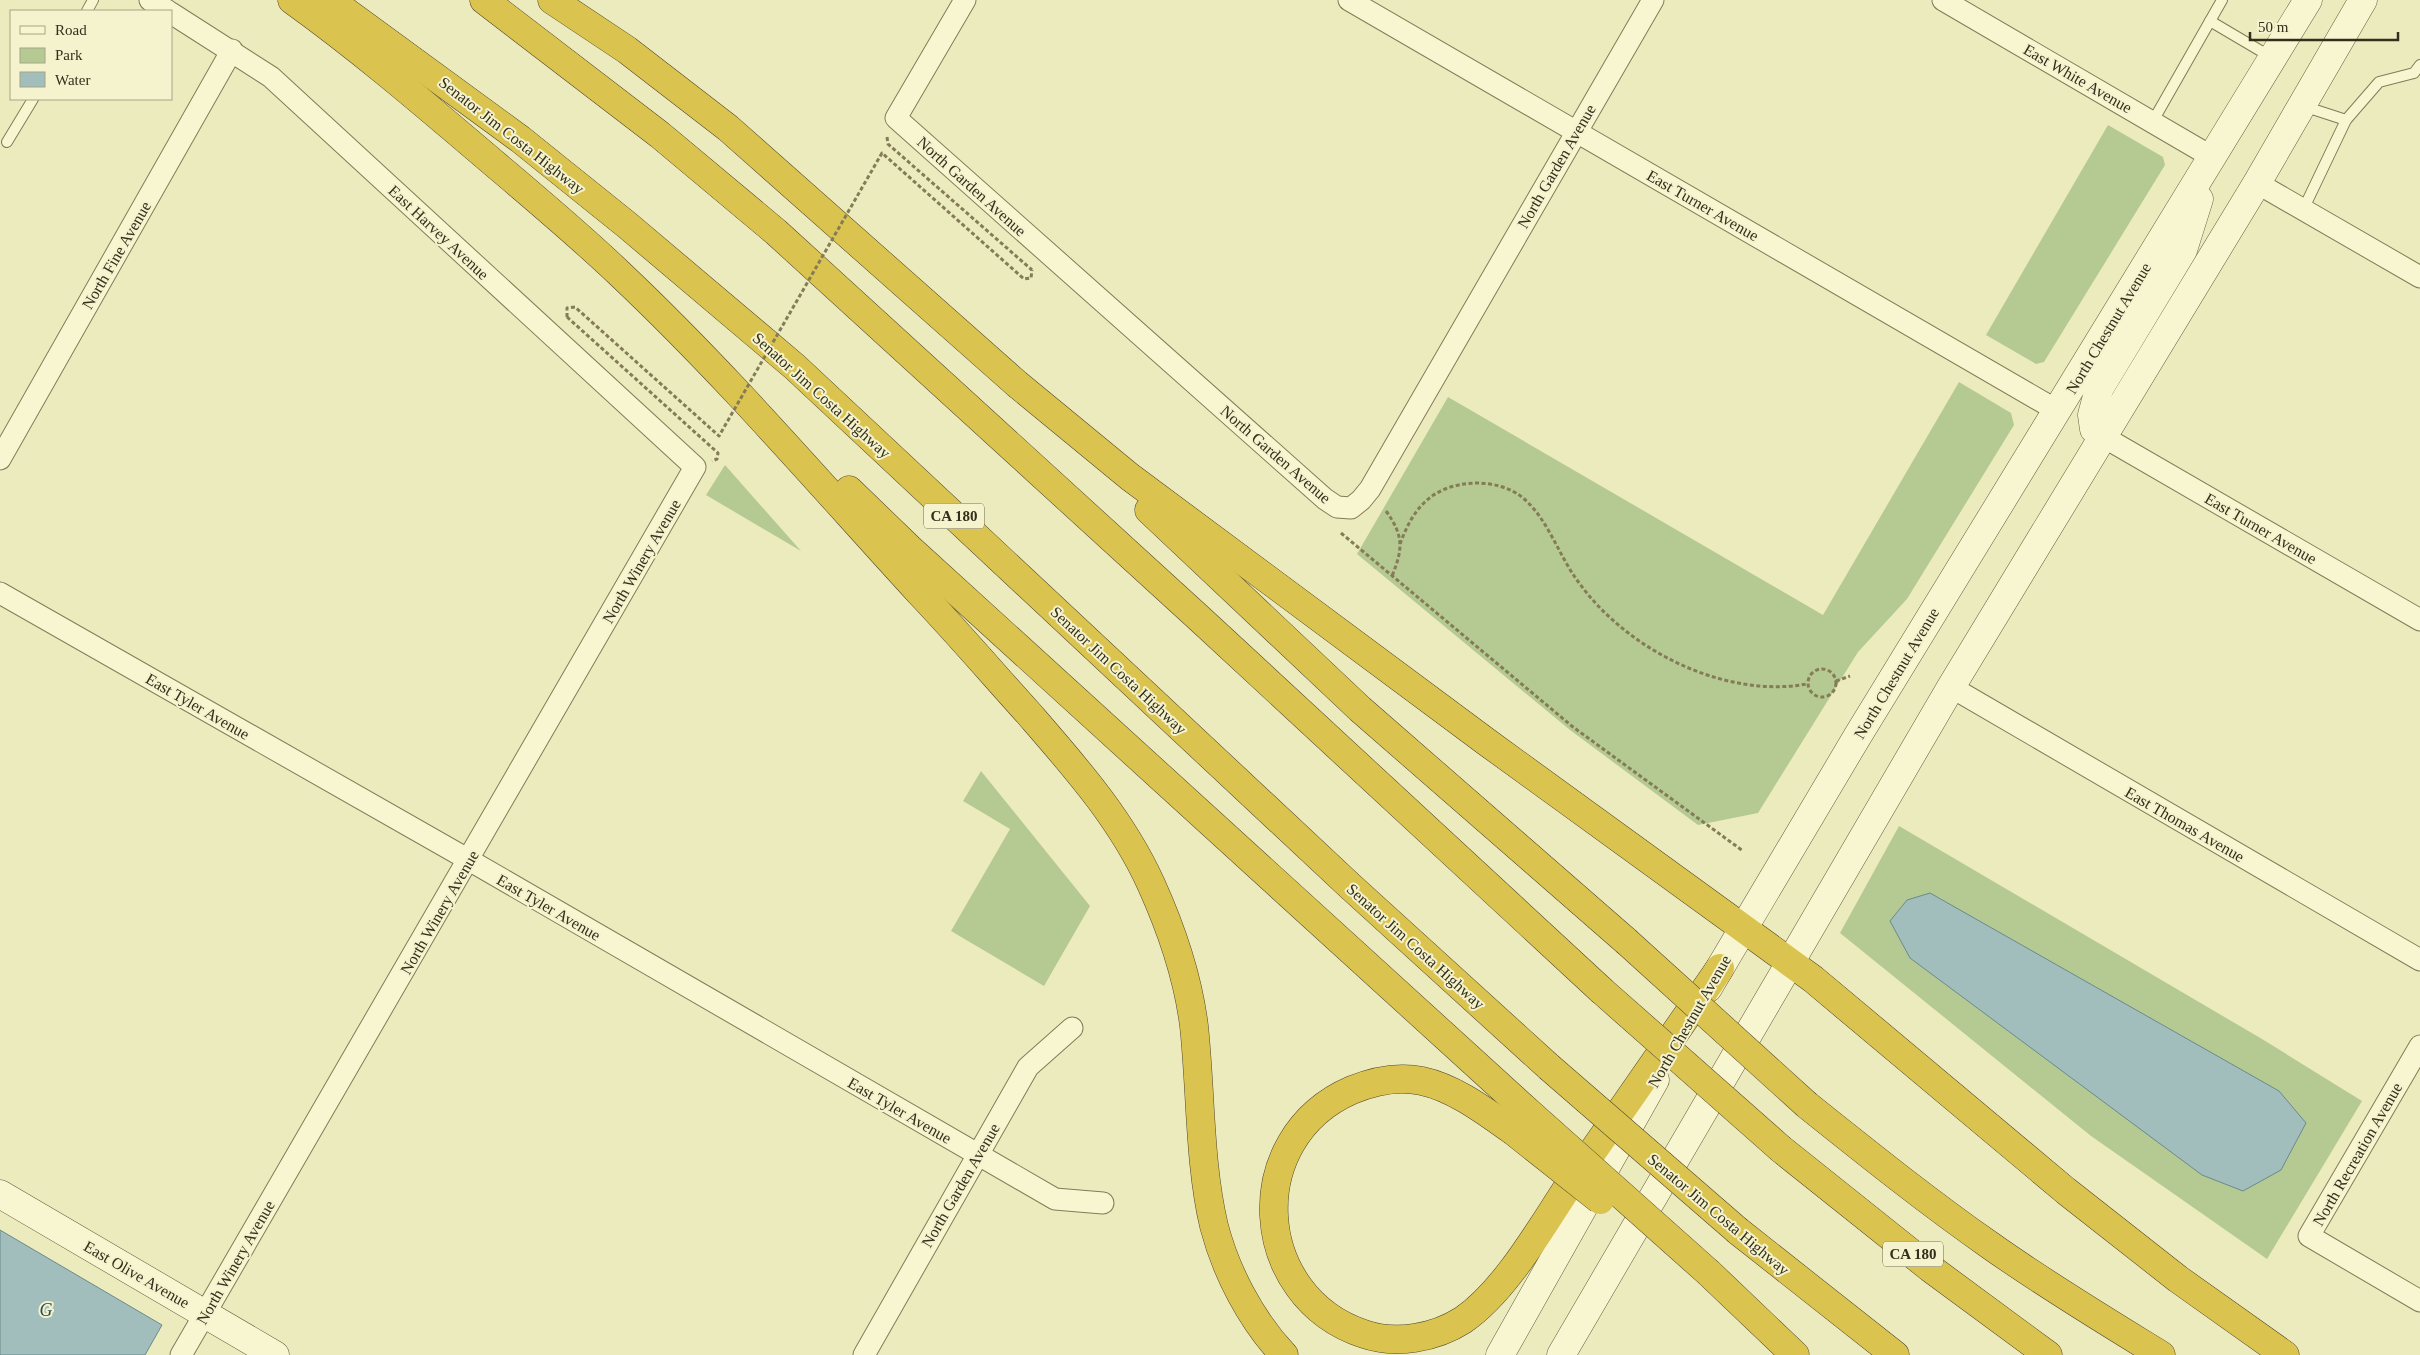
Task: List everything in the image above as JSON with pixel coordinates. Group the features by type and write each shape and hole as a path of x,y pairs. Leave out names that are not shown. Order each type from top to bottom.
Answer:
{"highway":[{"path":"292,0 409,92 555,216 807,450 1519,1120 1795,1355"},
{"name":"Senator Jim Costa Highway","path":"330,0 520,139 627,225 795,367 1350,886 1549,1067 1738,1232 1896,1355"},
{"name":"CA 180","path":"484,0 660,135 776,232 1200,619 1601,990 1781,1149 1930,1268 2048,1355"},
{"path":"552,0 627,50 728,128 1017,384 1360,709 1626,941 1807,1105 1894,1176 1991,1246 2097,1316 2162,1355"},
{"path":"692,345 970,648 1074,766 1123,831 1151,884 1162,911 1188,994 1193,1022 1208,1185 1214,1226 1238,1289 1258,1322 1284,1355"},
{"path":"1017,384 1130,477 1206,534 1813,979 2066,1190 2141,1250 2178,1279 2285,1355"},
{"path":"1519,1120 1424,1081 1406,1079 1386,1080 1364,1085 1343,1094 1315,1114 1303,1127 1281,1164 1273,1200 1274,1225 1278,1244 1286,1267 1306,1299 1337,1323 1373,1338 1414,1339 1443,1330 1462,1321 1480,1307 1526,1249 1720,968"},
{"path":"1705,1279 1734,1314 1788,1355"}],"main road":[{"name":"North Chestnut Avenue","path":"1500,1355 1742,928 2308,0"},
{"path":"1561,1355 1951,687 2256,183 2363,0"},
{"path":"2102,436 2094,429 2092,416 2099,389 2183,250 2212,158"},
{"name":"East Olive Avenue","path":"0,1194 275,1355"}],"street":[{"name":"East Harvey Avenue","path":"150,0 167,10"},
{"path":"896,118 965,0"},
{"name":"East Turner Avenue","path":"1349,0 2058,411"},
{"name":"North Garden Avenue","path":"896,118 1325,500 1337,507 1351,508 1370,489 1653,0"},
{"name":"East White Avenue","path":"1943,0 2153,121 2212,158"},
{"name":"East Harvey Avenue","path":"172,13 232,50 271,77 695,467"},
{"name":"North Fine Avenue","path":"0,459 232,50"},
{"path":"2256,183 2420,277"},
{"name":"East Turner Avenue","path":"2102,436 2420,620"},
{"name":"North Winery Avenue","path":"181,1355 695,467"},
{"name":"East Tyler Avenue","path":"0,593 469,860 1055,1199 1103,1203"},
{"name":"East Thomas Avenue","path":"1951,687 2420,960"},
{"name":"North Garden Avenue","path":"864,1355 1028,1067 1072,1028"},
{"name":"North Recreation Avenue","path":"2420,1046 2309,1236 2420,1301"}],"lane":[{"path":"2153,121 2222,0"},
{"path":"2210,21 2272,58"},
{"path":"2302,210 2346,120 2379,82 2414,72 2420,65"},
{"path":"7,142 32,100"},
{"path":"2301,106 2346,120"}],"path":[{"path":"695,467 717,459 718,453 567,316 567,308 574,307 719,436 882,153 1024,279 1032,278 1032,270 888,144 886,136 896,118"},
{"path":"1400,544 1414,516 1425,501 1435,494 1445,489 1469,483 1498,485 1523,498 1534,509 1565,564 1597,606 1611,620 1651,649 1696,670 1726,679 1782,687 1808,684"},
{"path":"1386,511 1400,536 1398,562 1392,576"},
{"path":"1342,533 1573,728 1743,852"},
{"path":"1821,668 1830,671 1836,681 1834,691 1823,698 1811,692 1808,684 1809,675 1821,668"},
{"path":"1836,681 1850,676"}],"green space":[{"path":"2108,125 2163,157 2165,165 2044,362 2036,364 1986,335"},
{"path":"1959,382 2011,413 2014,425 1907,599 1858,652 1758,813 1698,825 1570,730 1357,554 1448,397 1823,615"},
{"path":"725,465 801,551 706,495"},
{"path":"981,771 1090,906 1044,986 951,931 1010,829 963,801"},
{"path":"1899,826 2262,1039 2362,1101 2267,1259 2091,1136 1840,933"}],"water":[{"path":"1930,893 2279,1091 2306,1123 2281,1170 2243,1191 2202,1175 1910,958 1890,921 1907,900"},
{"name":"G","path":"0,1230 162,1325 145,1355 0,1355"}]}
